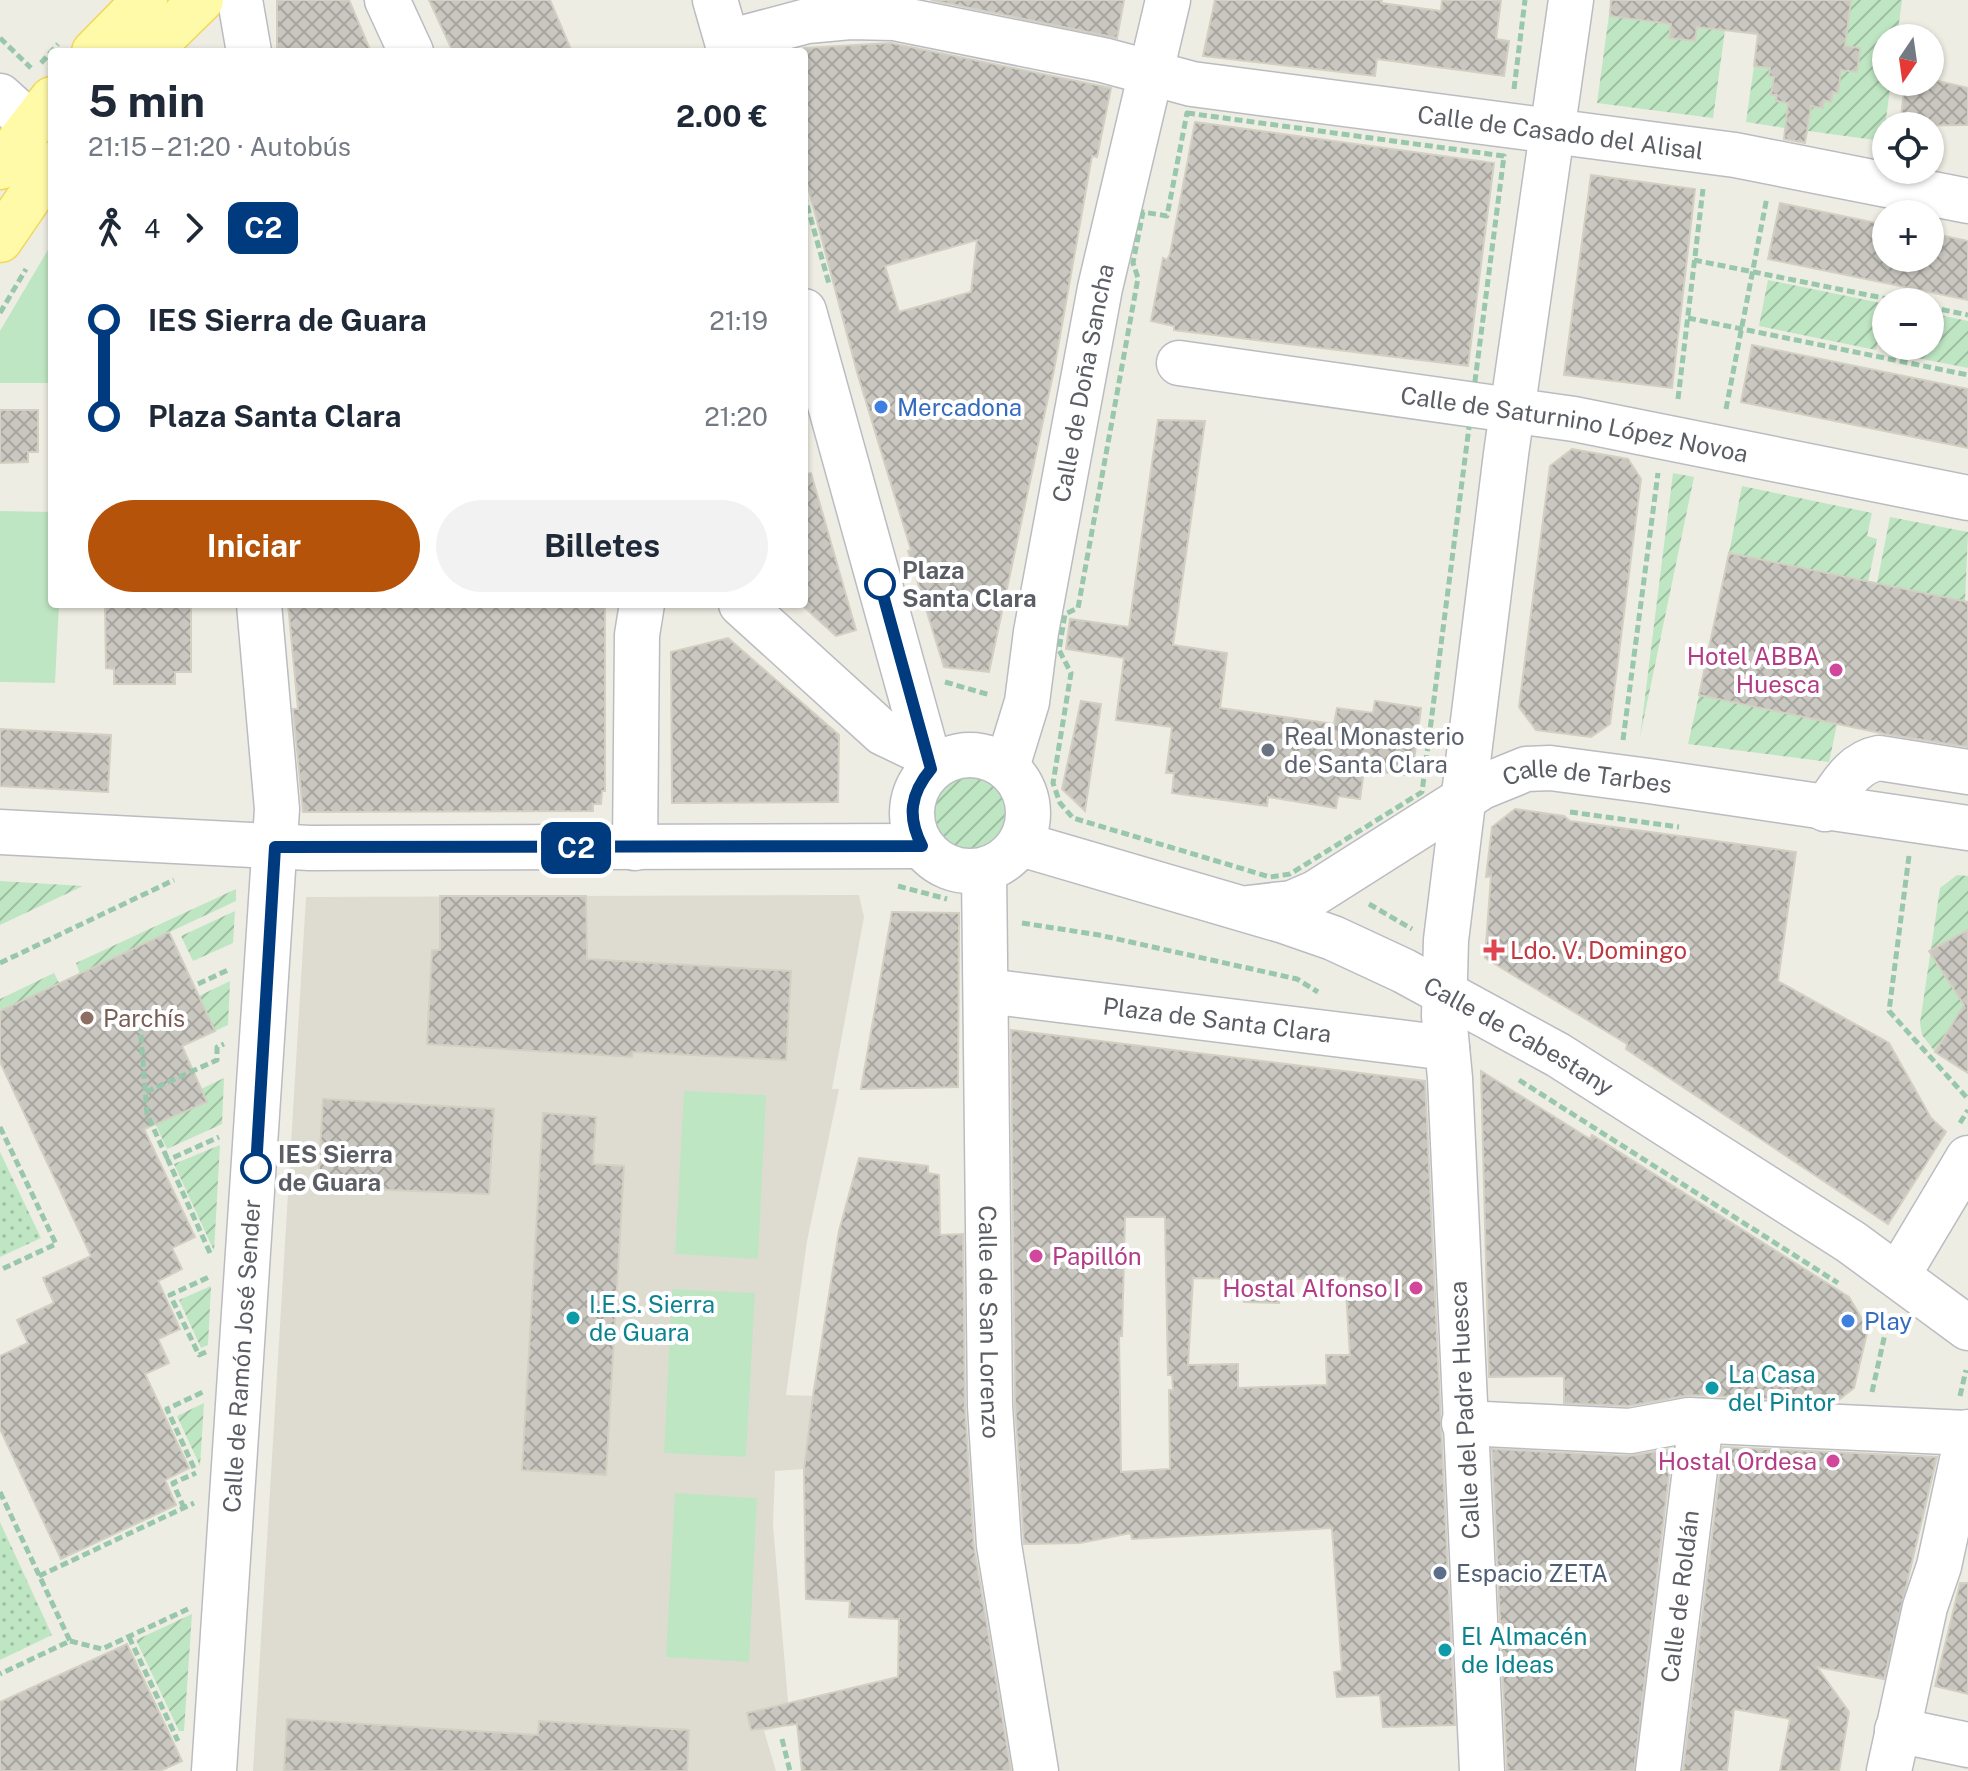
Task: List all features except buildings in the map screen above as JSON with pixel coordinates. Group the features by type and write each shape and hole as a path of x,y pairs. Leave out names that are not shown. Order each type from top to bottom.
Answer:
{"main road":[{"path":"98,48 145,0"},
{"path":"152,48 201,0"},
{"path":"0,167 29,98"},
{"path":"0,240 48,170"}],"street":[{"path":"240,0 248,48"},
{"path":"387,0 409,48"},
{"path":"715,0 729,47"},
{"name":"Calle de Doña Sancha","path":"1007,767 1027,702 1036,632 1100,288 1168,0"},
{"name":"Calle del Padre Huesca","path":"1482,1771 1444,991 1443,835 1464,799 1494,407 1554,131 1571,0"},
{"name":"Calle de Casado del Alisal","path":"729,47 807,21 850,17 894,18 1192,84 1735,155 1968,201"},
{"path":"745,608 883,733 929,761 982,756 1007,767 1019,780 1029,811 1021,844 998,865 984,870 949,868 922,846 914,831 913,797 929,761 808,325"},
{"name":"Calle de Saturnino López Novoa","path":"1179,363 1494,407 1968,498"},
{"name":"Calle de Ramón José Sender","path":"214,1771 277,809 259,608"},
{"path":"635,848 637,635 641,608"},
{"path":"1471,727 1494,755 1526,769"},
{"path":"1825,809 1857,767 1867,760 1879,758 1968,772"},
{"name":"Calle de Tarbes","path":"1464,799 1494,779 1526,769 1550,768 1968,828"},
{"path":"0,832 275,847 922,846"},
{"path":"1242,908 1292,903 1443,835"},
{"name":"Calle de Cabestany","path":"1021,844 1242,908 1333,938 1444,991 1502,1021 1894,1296 1968,1328"},
{"name":"Calle de San Lorenzo","path":"984,870 990,1406 999,1545 1036,1771"},
{"name":"Plaza de Santa Clara","path":"987,991 1447,1048"},
{"path":"1447,1048 1463,1036 1502,1021"},
{"path":"1894,1296 1960,1147"},
{"path":"1464,1423 1630,1431 1701,1421 1968,1432 1939,1566 1925,1607 1893,1751 1968,1745"},
{"name":"Calle de Roldán","path":"1658,1771 1701,1421"}],"path":[{"path":"0,38 29,98"},
{"path":"1187,113 1504,156 1494,407 1422,792 1290,874 1270,877 1073,818 1066,811 1056,794 1053,773 1071,673 1059,650 1065,614 1078,608 1138,278 1133,263 1143,212 1167,216 1187,113"},
{"path":"1678,399 1703,183 1716,185"},
{"path":"1726,409 1768,192 1755,190"},
{"path":"1694,260 1872,296"},
{"path":"1944,310 1968,315"},
{"path":"1688,318 1968,375"},
{"path":"1666,396 1690,401"},
{"path":"1714,406 1742,412"},
{"path":"1622,746 1659,464"},
{"path":"1560,810 1693,829"},
{"path":"1894,854 1924,858"},
{"path":"1909,856 1889,1011 1968,1099"},
{"path":"0,963 174,880"},
{"path":"1361,899 1426,936"},
{"path":"1016,923 1099,935 1297,979 1315,992 1330,994"},
{"path":"198,984 236,966"},
{"path":"139,1011 147,1114 202,1235"},
{"path":"146,1092 217,1060 217,1047 232,1040"},
{"path":"1515,1077 1843,1286"},
{"path":"1960,1147 1968,1110"},
{"path":"0,1127 56,1244 0,1270"},
{"path":"168,1160 226,1134"},
{"path":"207,1278 170,1295 199,1355 212,1349"},
{"path":"1868,1406 1894,1296"},
{"path":"39,1576 184,1508 173,1483 197,1473 167,1409 209,1389"},
{"path":"0,1492 70,1641"},
{"path":"0,1674 70,1641 102,1649 196,1606"},
{"path":"129,1637 173,1731"},
{"path":"782,1739 790,1771"}],"shaded area":[{"path":"859,895 864,917 832,1089 839,1089 807,1241 786,1395 813,1396 804,1469 775,1471 773,1525 790,1725 764,1731 776,1771 253,1771 306,897"}],"green space":[{"path":"1611,0 1627,0 1650,21 1671,24 1669,38 1694,41 1697,27 1729,0 1773,37 1725,30 1713,118 1597,103"},
{"path":"1851,0 1902,0 1899,24 1872,24 1872,96 1889,96 1887,112 1872,112 1872,140 1808,131 1811,106 1822,108 1824,100 1831,101 1833,92 1838,92 1841,70 1857,72 1860,48 1844,46"},
{"path":"1754,66 1770,68 1769,76 1774,77 1771,94 1777,95 1777,101 1788,103 1785,128 1746,122"},
{"path":"48,250 48,383 0,383 0,331"},
{"path":"1768,280 1872,301 1872,349 1759,326"},
{"path":"1944,316 1968,321 1968,368 1927,360 1944,360"},
{"path":"1673,473 1694,477 1640,737"},
{"path":"1742,486 1872,513 1867,536 1877,539 1868,582 1729,553"},
{"path":"0,511 48,512 48,608 59,608 55,683 0,682"},
{"path":"1890,517 1968,532 1965,602 1877,583"},
{"path":"1699,695 1837,724 1829,762 1688,744"},
{"path":"968,771 991,778 1003,790 1010,813 1003,836 991,848 968,855 945,848 933,836 926,813 933,790 945,778"},
{"path":"1957,875 1968,876 1968,930 1931,951 1940,888"},
{"path":"0,881 83,886 0,925"},
{"path":"236,889 236,901 80,974 76,963"},
{"path":"235,911 233,943 193,961 181,936"},
{"path":"1930,954 1947,979 1968,999 1935,1052 1922,1035 1920,1023"},
{"path":"54,973 59,983 0,1011 0,999"},
{"path":"230,981 228,1025 215,1031 199,996"},
{"path":"224,1078 222,1124 167,1149 150,1112 169,1118 207,1103 201,1089"},
{"path":"684,1091 766,1095 758,1259 675,1254"},
{"path":"220,1145 214,1251 174,1164"},
{"path":"0,1152 41,1238 0,1257"},
{"path":"211,1286 208,1345 201,1348 179,1300"},
{"path":"672,1289 755,1293 746,1457 664,1453"},
{"path":"204,1403 200,1466 177,1416"},
{"path":"675,1493 757,1498 749,1662 666,1657"},
{"path":"0,1522 52,1635 0,1660"},
{"path":"192,1614 184,1731 179,1731 136,1640"}],"bus line":[{"name":"C2","path":"256,1168 275,847 922,846 914,831 913,797 931,769 880,584"}],"place":[{"name":"Mercadona","path":"881,407"},
{"name":"Plaza Santa Clara","path":"880,584"},
{"name":"Hotel ABBA Huesca","path":"1836,670"},
{"name":"Real Monasterio de Santa Clara","path":"1268,750"},
{"name":"Ldo. V. Domingo","path":"1494,950"},
{"name":"Parchís","path":"87,1018"},
{"name":"IES Sierra de Guara","path":"256,1168"},
{"name":"Papillón","path":"1036,1256"},
{"name":"Hostal Alfonso I","path":"1416,1288"},
{"name":"I.E.S. Sierra de Guara","path":"573,1318"},
{"name":"Play","path":"1848,1321"},
{"name":"La Casa del Pintor","path":"1712,1388"},
{"name":"Hostal Ordesa","path":"1833,1461"},
{"name":"Espacio ZETA","path":"1440,1573"},
{"name":"El Almacén de Ideas","path":"1445,1650"}]}
